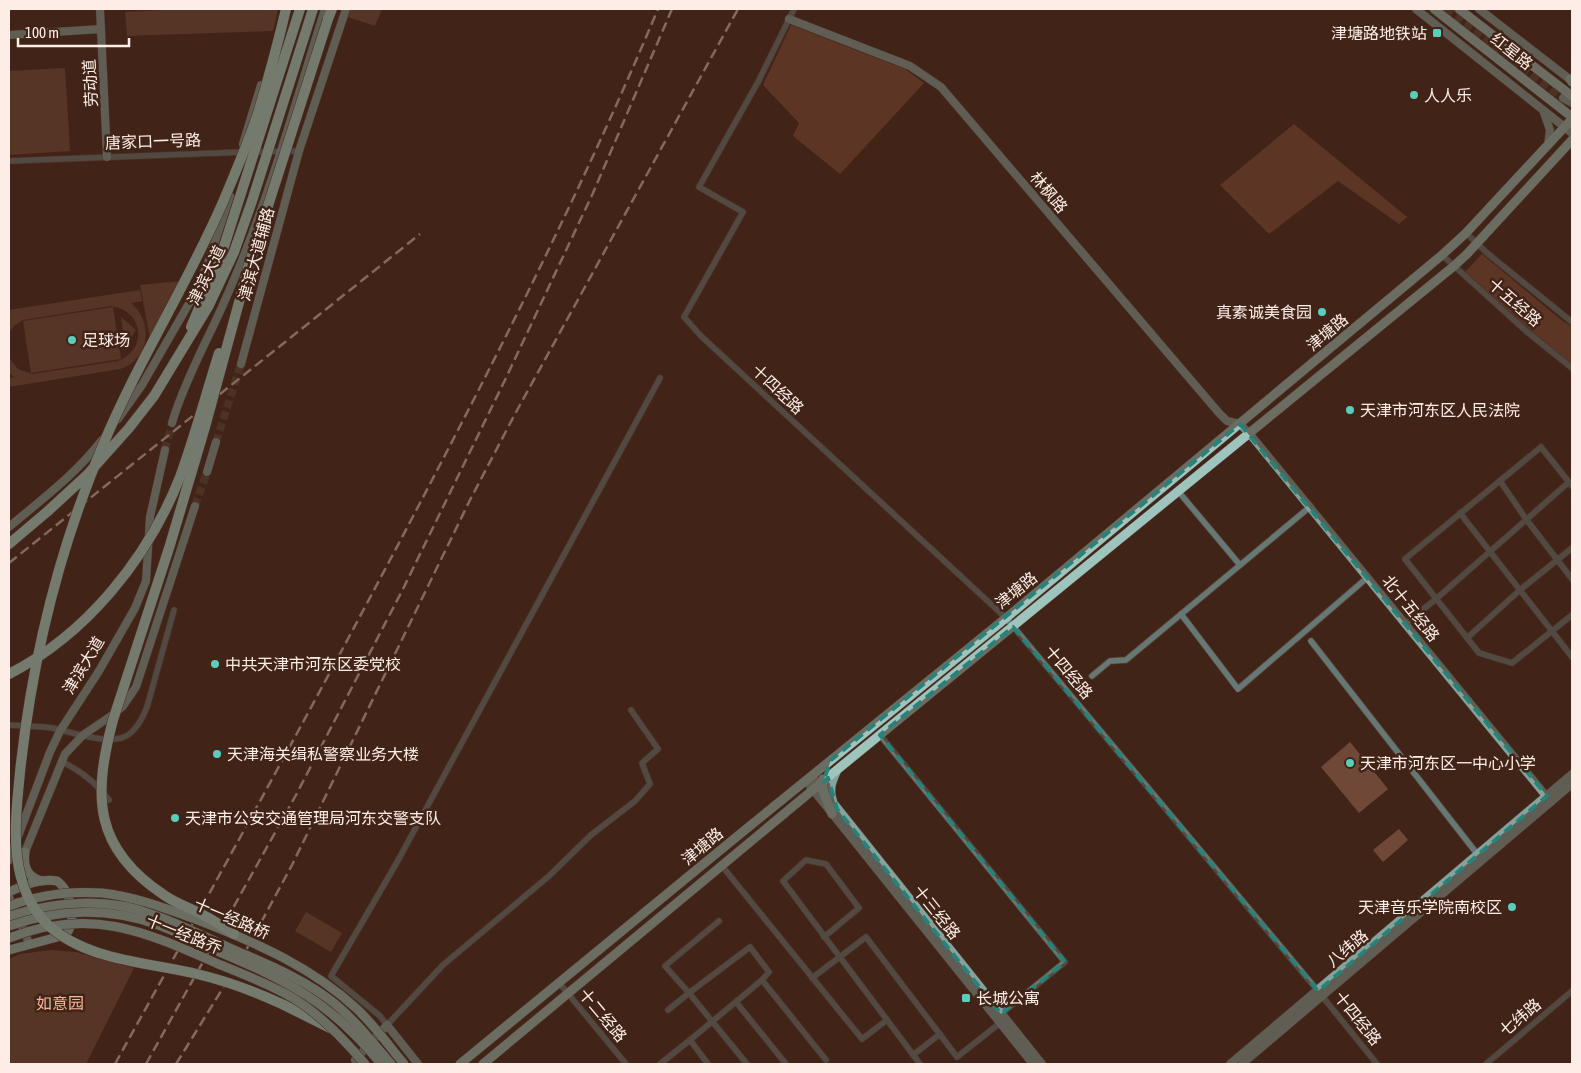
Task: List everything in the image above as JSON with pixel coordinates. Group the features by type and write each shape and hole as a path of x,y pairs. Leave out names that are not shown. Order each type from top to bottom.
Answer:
{"highway":[{"path":"286,9 258,112 246,147 221,206 186,279 132,381 106,438 69,536 52,595 35,667 18,792 16,850 21,877 33,905 46,922 72,942 107,955 235,984 259,993 333,1030"},
{"path":"179,355 220,259 300,9"},
{"name":"津滨大道","path":"9,544 87,475 129,428 154,396 208,306 234,252 313,9"},
{"name":"津滨大道","path":"245,262 329,11"},
{"path":"9,674 36,659 86,618 123,577 159,522 179,477 245,262"},
{"path":"234,934 205,915 165,896 137,875 124,860 111,839 102,809 101,782 106,746 113,720 170,545 205,427 245,262"}],"main road":[{"name":"劳动道","path":"100,9 107,157"},
{"path":"9,527 66,479 93,452 131,402 186,310 208,263 220,229 247,128 264,79 282,9"},
{"name":"津滨大道辅路","path":"240,364 299,151 346,9"},
{"path":"1416,9 1570,132 1562,150"},
{"name":"红星路","path":"1434,9 1572,118"},
{"name":"红星路","path":"1459,9 1568,97"},
{"path":"1479,9 1572,80"},
{"path":"245,262 280,151 329,11"},
{"name":"林枫路","path":"789,18 910,66 941,87 1219,413 1227,421 1240,424 1249,433"},
{"path":"9,35 101,29"},
{"path":"1568,97 1572,103"},
{"path":"1540,108 1550,126 1550,139 1547,147"},
{"name":"津塘路","path":"460,1064 1006,618 1442,255 1466,233 1547,147 1570,132 1572,118"},
{"name":"津塘路","path":"483,1064 880,735 1454,266 1572,140"},
{"name":"津滨大道","path":"172,422 177,404 189,376 245,262"},
{"name":"北十五经路","path":"1249,433 1311,506 1549,799"},
{"path":"207,472 216,442"},
{"name":"津滨大道","path":"9,860 50,752 60,731 135,608 146,581 150,516 165,450"},
{"path":"42,881 27,872 24,860 25,852 61,762 65,754 84,735 114,714 130,698 136,687 195,506"},
{"path":"819,787 831,760"},
{"path":"834,812 831,788 832,781 838,770"},
{"name":"八纬路","path":"1230,1064 1320,994 1549,799 1572,774"},
{"path":"809,779 819,787 834,812"},
{"name":"八纬路","path":"1242,1064 1478,854 1549,799 1572,784"},
{"name":"十三经路","path":"834,812 1042,1064"},
{"name":"十三经路","path":"834,812 1033,1064"},
{"path":"9,892 28,884 42,881 58,881 65,888 71,908 71,927 68,932 58,937 29,943 9,950"},
{"name":"十一经路桥","path":"9,906 49,895 102,894 145,902 175,911 234,934 297,964 332,989 357,1010 404,1064"},
{"path":"9,897 29,943"},
{"name":"十一经路桥","path":"9,916 49,906 88,903 118,906 152,914 272,966 309,986 347,1015 391,1064"},
{"path":"9,926 40,916 66,912 121,915 158,925 255,967 298,989 335,1015 361,1041 380,1064"},
{"name":"十一经路乔","path":"9,938 46,926 72,924 110,925 150,934 286,994 314,1013 365,1064"},
{"path":"358,1064 355,1060 387,1025 418,1064"}],"street":[{"path":"789,18 794,9"},
{"name":"十四经路","path":"789,18 758,82 699,187 743,212 684,317 701,336 1006,618 1377,1064"},
{"name":"唐家口一号路","path":"9,161 299,151"},
{"name":"十五经路","path":"1466,233 1494,259 1572,322"},
{"name":"十五经路","path":"1442,255 1526,331 1572,368"},
{"path":"631,710 658,749 642,763 650,784 635,801 591,835 549,876 443,965 387,1025 380,1016 330,976 396,864 660,378"},
{"path":"1406,623 1436,599 1489,551 1570,484 1541,447 1405,559 1436,599 1479,653 1512,663 1572,615"},
{"path":"1500,481 1526,520 1572,579"},
{"path":"1178,491 1240,565"},
{"path":"1092,676 1110,660 1126,660 1311,506"},
{"path":"1460,513 1572,657"},
{"path":"1467,638 1520,590 1572,548"},
{"path":"1181,614 1238,689 1368,576"},
{"path":"9,726 51,728 106,739 121,738 131,734 144,717 174,610"},
{"path":"1312,641 1478,854"},
{"path":"880,735 1065,962 1001,1014"},
{"path":"61,762 82,773 98,787 108,800"},
{"path":"824,937 859,908 826,864 806,860 782,882 920,1064"},
{"path":"722,866 862,1039 887,1020"},
{"path":"719,920 664,966 713,1021 747,1064"},
{"path":"812,978 866,937 957,1057 1000,1023"},
{"path":"660,1064 669,1062 690,1040 769,972 750,947 668,1010"},
{"path":"762,980 826,1060"},
{"name":"十二经路","path":"560,984 626,1064"},
{"name":"七纬路","path":"1486,1064 1572,991"},
{"path":"736,1002 786,1064"},
{"path":"913,1054 940,1034"},
{"path":"690,1040 708,1064"}],"highlighted area":[{"path":"1240,424 1547,796 1318,991 1013,627 880,735 1065,962 1001,1014 837,809 828,778 823,782 831,760"}],"green space":[{"path":"184,9 278,9 273,31 127,36 125,12"},
{"path":"351,9 382,9 375,26 348,17"},
{"path":"65,68 70,151 9,155 9,71"},
{"path":"182,281 150,339 140,285"},
{"path":"140,290 142,301 131,303 143,320 146,330 145,340 138,358 130,364 120,369 9,387 9,378 14,377 9,373 9,358 18,369 32,374 118,361 128,355 134,348 138,339 138,330 130,315 122,309 111,306 23,320 14,326 9,333 9,310"},
{"name":"足球场","path":"113,307 121,359 31,373 23,321"},
{"path":"121,317 136,330 125,347"},
{"path":"1350,742 1388,789 1359,813 1321,767"},
{"path":"1399,829 1408,840 1383,862 1373,850"},
{"path":"306,912 342,933 331,952 295,931"},
{"name":"如意园","path":"51,950 76,952 134,968 86,1064 9,1064 9,959 20,954"}],"shaded area":[{"path":"791,25 905,69 924,83 840,174 793,136 799,123 763,85"},
{"path":"1294,124 1407,217 1399,224 1338,181 1269,234 1220,185"},
{"path":"1482,254 1572,327 1572,366 1521,325 1465,272"}],"tunnel":[{"path":"1446,9 1563,98"},
{"path":"216,442 241,364"},
{"path":"165,450 172,423"},
{"path":"195,506 207,472"}],"railway":[{"path":"115,1064 307,715 452,442 574,197 658,9"},
{"path":"146,1064 296,795 403,589 505,380 593,193 672,9"},
{"path":"176,1064 244,954 292,865 470,500 515,414 738,9"},
{"path":"9,563 420,234"}],"place":[{"name":"津塘路地铁站","path":"1437,33"},
{"name":"人人乐","path":"1414,95"},
{"name":"真素诚美食园","path":"1322,312"},
{"name":"足球场","path":"72,340"},
{"name":"天津市河东区人民法院","path":"1350,410"},
{"name":"中共天津市河东区委党校","path":"215,664"},
{"name":"天津海关缉私警察业务大楼","path":"217,754"},
{"name":"天津市河东区一中心小学","path":"1350,763"},
{"name":"天津市公安交通管理局河东交警支队","path":"175,818"},
{"name":"天津音乐学院南校区","path":"1512,907"},
{"name":"长城公寓","path":"966,998"}]}
